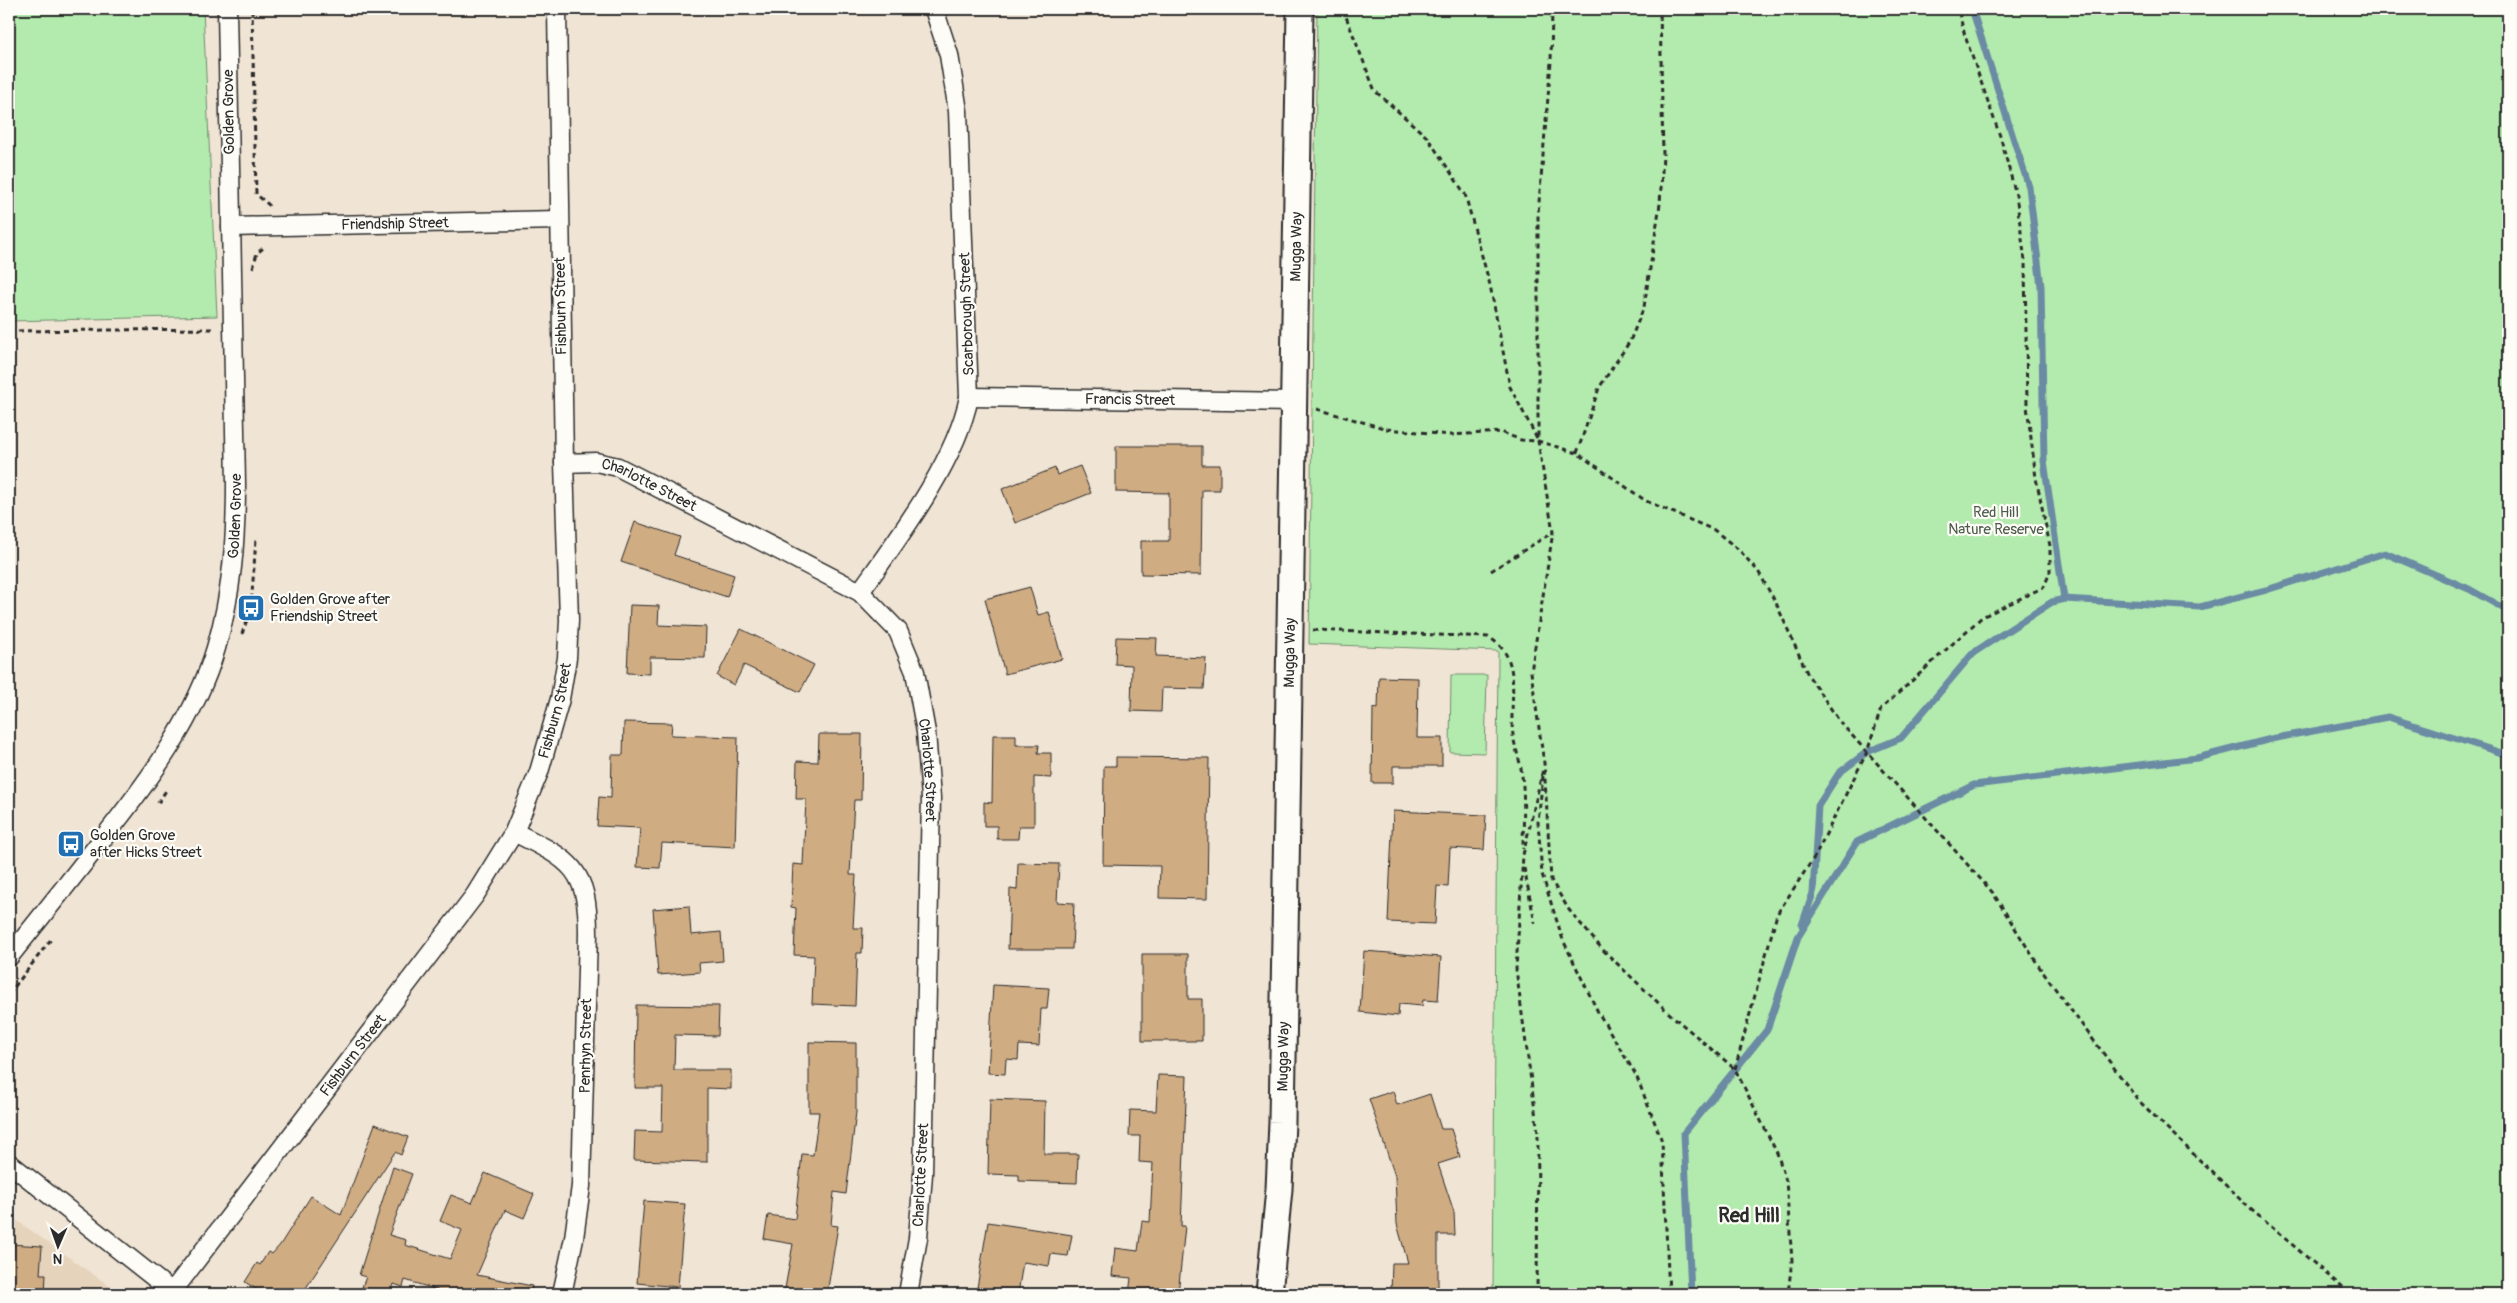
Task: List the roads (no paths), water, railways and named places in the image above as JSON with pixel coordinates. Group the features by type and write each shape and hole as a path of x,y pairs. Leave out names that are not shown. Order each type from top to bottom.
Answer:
{"main road":[{"name":"Mugga Way","path":"1269,1294 1279,1188 1282,1122 1292,402 1300,9"}],"street":[{"name":"Golden Grove","path":"9,957 132,802 176,739 209,668 227,604 236,530 227,9"},
{"name":"Fishburn Street","path":"174,1293 476,895 514,832 539,772 551,734 560,699 567,658 570,620 564,463 557,9"},
{"name":"Scarborough Street","path":"860,592 909,523 937,474 962,424 970,397 958,111 949,55 934,9"},
{"name":"Friendship Street","path":"231,227 559,220"},
{"name":"Francis Street","path":"970,397 1292,402"},
{"name":"Charlotte Street","path":"564,463 596,462 618,467 860,592 898,631 915,672 926,732 931,798 923,1174 918,1238 908,1294"},
{"name":"Penrhyn Street","path":"514,832 556,853 568,863 578,874 587,898 588,934 582,1177 574,1238 562,1294"},
{"path":"9,1164 174,1293"}],"waterway":[{"path":"1972,9 2029,187 2041,286 2044,461 2064,599"},
{"path":"1802,925 1813,893 1818,806 1839,773 1867,752 1901,738 1973,653 2052,602 2064,599 2200,607 2266,590 2385,553 2469,589 2508,611"},
{"path":"1691,1294 1684,1133 1767,1030 1798,937 1857,842 1974,785 2197,758 2271,739 2388,717 2508,755"}],"place":[{"name":"Golden Grove after Friendship Street","path":"251,608"},
{"name":"Golden Grove after Hicks Street","path":"71,844"}],"district":[{"name":"Red Hill","path":"1749,1215"}],"park label":[{"name":"Red Hill Nature Reserve","path":"1996,520"}]}
